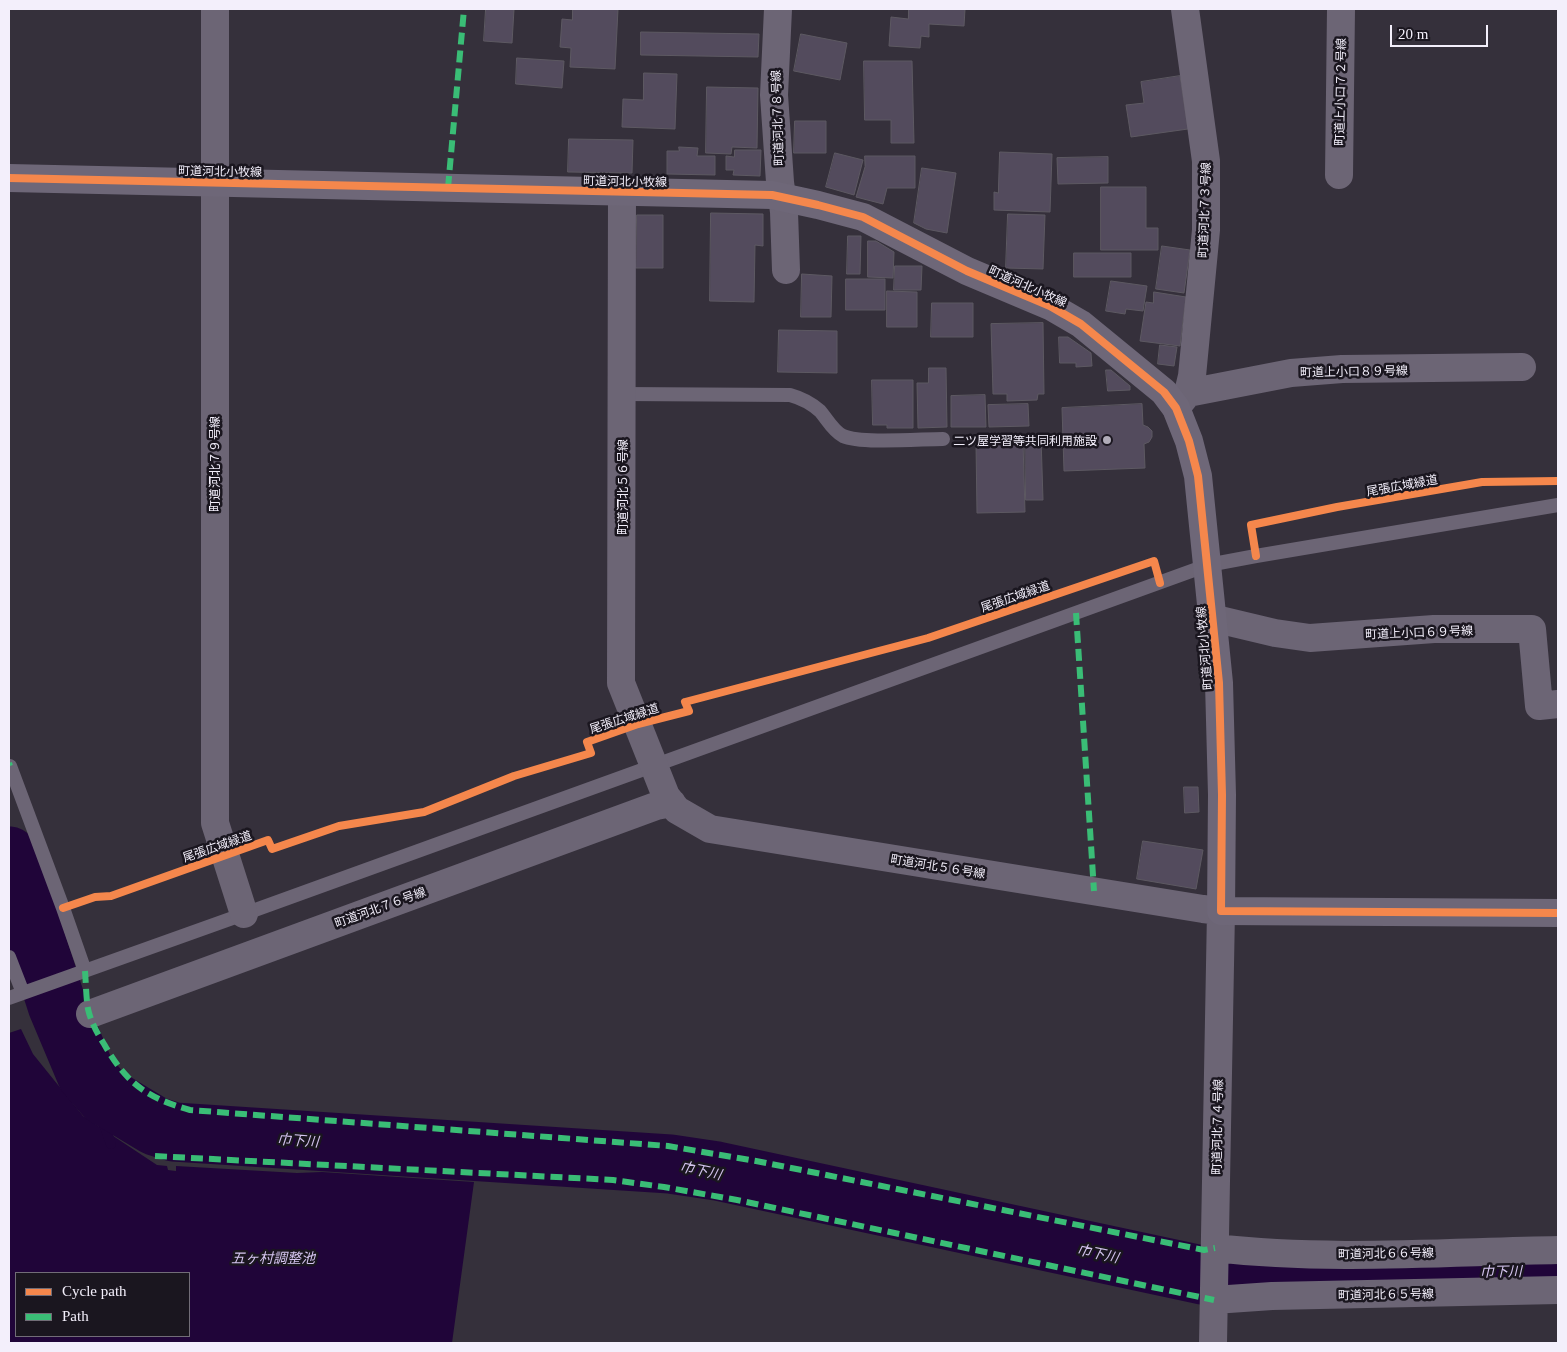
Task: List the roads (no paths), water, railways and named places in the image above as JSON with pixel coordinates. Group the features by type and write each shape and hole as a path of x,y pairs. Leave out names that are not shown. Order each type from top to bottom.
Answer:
{"street":[{"name":"町道河北７９号線","path":"214,9 215,823 244,914"},
{"name":"町道河北７８号線","path":"778,9 774,95 784,212 786,270"},
{"name":"町道河北７３号線","path":"1182,401 1192,376 1206,230 1207,195 1206,161 1185,9"},
{"name":"町道上小口７２号線","path":"1339,175 1341,9"},
{"name":"町道河北小牧線","path":"9,178 772,195 863,217 967,271 1050,306 1088,330 1164,392 1182,401 1198,476 1208,565 1222,740 1221,911"},
{"name":"町道河北５６号線","path":"622,192 621,683 662,785 678,810 710,829 1221,911"},
{"name":"町道上小口８９号線","path":"1182,401 1290,373 1342,369 1522,367"},
{"name":"町道上小口６９号線","path":"1212,618 1275,633 1310,638 1434,629 1532,629 1539,706 1558,704"},
{"name":"町道河北７６号線","path":"90,1014 656,806 662,785"},
{"path":"1221,911 1558,913"},
{"name":"町道河北７４号線","path":"1213,1343 1221,911"},
{"name":"町道河北６６号線","path":"1215,1252 1313,1255 1558,1250"},
{"name":"町道河北６５号線","path":"1214,1295 1272,1296 1558,1290"}],"lane":[{"path":"622,394 790,395 809,402 836,431 849,438 875,440 943,439"},
{"path":"9,998 244,914 662,785 1208,565 1558,505"},
{"path":"10,766 63,908 81,972"},
{"path":"9,957 23,993"}],"water":[{"name":"五ヶ村調整池","path":"21,1029 33,1054 83,1116 157,1165 167,1166 168,1170 176,1171 176,1166 297,1173 322,1172 474,1182 452,1343 9,1343 9,1033"}],"waterway":[{"name":"巾下川","path":"9,856 57,1005 86,1074 105,1096 155,1126 174,1132 670,1164 717,1171 1202,1275 1558,1270"},
{"path":"86,1074 111,1144"}],"place":[{"name":"二ツ屋学習等共同利用施設","path":"1107,440"}]}
